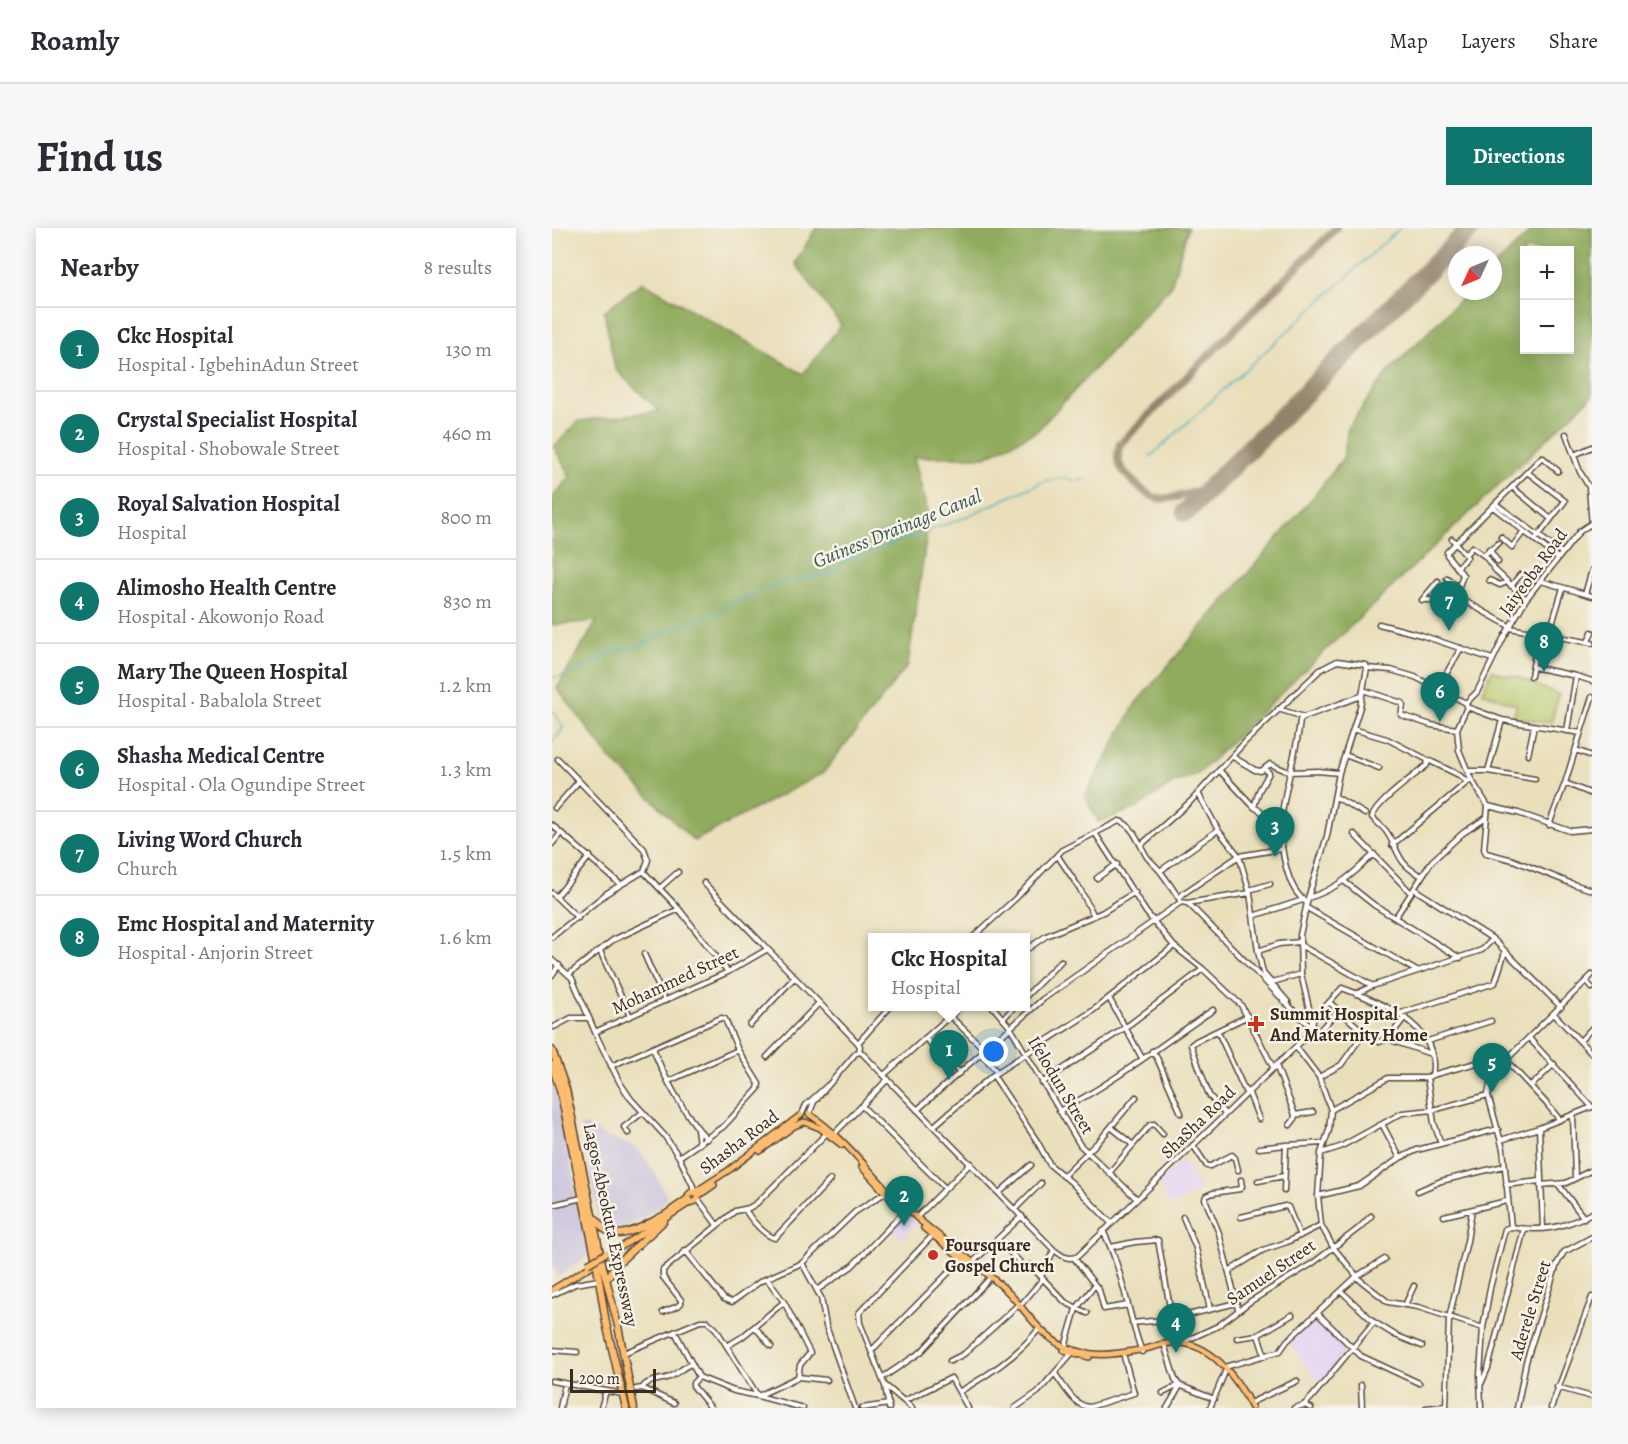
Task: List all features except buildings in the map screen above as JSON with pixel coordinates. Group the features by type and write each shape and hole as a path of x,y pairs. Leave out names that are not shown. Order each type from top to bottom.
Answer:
{"highway":[{"name":"Lagos-Abeokuta Expressway","path":"552,1050 566,1089 634,1408"},
{"name":"Lagos-Abeokuta Expressway","path":"552,1065 560,1090 606,1323 626,1408"},
{"path":"593,1214 606,1231 616,1235 663,1219"},
{"path":"608,1279 615,1267 663,1219"}],"main road":[{"path":"1181,1344 1141,1351 1102,1356 1065,1347 1040,1328 1019,1306 973,1262 961,1255 933,1235 905,1211 884,1190 834,1134 805,1114 801,1120 827,1133 854,1156 884,1190 917,1216 961,1255 988,1280 1019,1306 1038,1330 1063,1350 1105,1358 1124,1357 1141,1351 1165,1344 1181,1344 1206,1354 1225,1369 1251,1406"},
{"name":"Shasha Road","path":"552,1285 606,1255 663,1219 805,1114"},
{"name":"Shasha Road","path":"694,1196 794,1126 804,1122"},
{"name":"Shasha Road","path":"552,1290 589,1265"}],"street":[{"path":"1566,434 1580,472 1591,487 1592,524"},
{"path":"1574,455 1592,447"},
{"path":"1447,578 1459,586 1463,575 1446,554 1454,541 1542,457 1558,471"},
{"path":"1527,472 1565,501 1535,540"},
{"path":"1512,487 1551,519"},
{"path":"1494,505 1562,554"},
{"path":"1516,522 1558,558"},
{"name":"Jaiyeoba Road","path":"1457,729 1466,705 1477,692 1492,659 1526,599 1580,531 1592,524"},
{"path":"1501,537 1512,547 1524,531"},
{"path":"1454,541 1466,554"},
{"path":"1484,555 1499,543"},
{"path":"1457,568 1467,558 1466,554 1472,548 1484,555 1509,584 1526,599"},
{"path":"1489,549 1498,562"},
{"path":"1585,594 1592,570"},
{"path":"1489,580 1500,585 1509,584 1520,575"},
{"path":"1438,580 1422,600 1463,600 1510,627 1590,643 1592,632"},
{"path":"1541,581 1592,596"},
{"path":"1549,634 1563,588"},
{"path":"1513,601 1518,592"},
{"path":"1379,624 1492,659"},
{"path":"1531,676 1539,632"},
{"path":"1438,688 1461,648"},
{"path":"1141,845 1198,793 1246,741 1329,663 1346,661 1366,664 1367,668 1405,674 1438,688 1466,705 1502,720 1581,734"},
{"path":"1533,667 1592,681"},
{"name":"ShaSha Road","path":"1074,1258 1313,1029 1300,974 1300,943 1306,902 1327,836 1339,773 1360,707 1367,668"},
{"path":"1567,731 1576,676"},
{"path":"1362,690 1402,703 1401,716 1431,725 1457,729 1459,750 1468,771 1469,781"},
{"path":"1361,696 1300,720 1281,809 1281,849 1290,883 1306,902 1415,971"},
{"path":"1549,825 1581,734 1589,719 1592,697"},
{"path":"1278,710 1304,717"},
{"path":"1488,771 1502,720"},
{"path":"1528,754 1534,726"},
{"path":"1353,729 1387,740 1459,775 1469,781 1488,806 1518,813 1570,831 1592,830"},
{"path":"1576,750 1592,756"},
{"path":"1345,755 1379,768"},
{"path":"1233,757 1255,770 1265,769 1270,764 1289,772 1339,773"},
{"path":"552,937 620,884 644,871 648,860 644,849 558,759"},
{"path":"1422,876 1410,871 1400,861 1387,832 1373,819 1372,815 1388,798 1427,765 1428,760"},
{"path":"1254,807 1259,791 1269,773 1265,769"},
{"path":"1219,770 1254,807 1270,817"},
{"path":"1468,771 1488,771 1535,779"},
{"path":"555,808 579,781"},
{"path":"1392,845 1469,781"},
{"path":"1565,783 1592,794"},
{"path":"1198,793 1218,831 1239,856 1250,892 1263,973 1268,982"},
{"path":"1335,797 1365,814"},
{"path":"1488,806 1484,849 1488,855 1513,860 1592,890"},
{"path":"1395,918 1432,861 1464,833 1486,818"},
{"path":"978,933 1068,846 1122,821 1182,901 1268,982 1303,1020 1310,1022"},
{"path":"552,825 620,884"},
{"path":"1160,871 1218,831"},
{"path":"552,844 561,833"},
{"path":"1095,833 1146,912 1174,946 1203,969 1241,1005 1275,1066 1295,1115 1290,1125"},
{"path":"1354,834 1411,894"},
{"path":"1182,901 1184,893 1239,856 1281,849"},
{"path":"1254,915 1306,902 1324,893 1344,882 1374,854"},
{"path":"1058,855 1094,916"},
{"path":"578,918 554,895 590,856"},
{"path":"1097,878 1117,864"},
{"path":"644,871 661,887 728,972"},
{"path":"661,887 678,872"},
{"path":"1344,882 1374,905 1460,958"},
{"path":"704,883 858,1043 859,1052 971,1163 1054,1250 1065,1257 1074,1258 1099,1290 1104,1309 1128,1305"},
{"path":"1030,1011 1052,992 1182,901 1250,892 1270,884"},
{"path":"1414,889 1493,939 1561,1007"},
{"path":"1030,947 1046,936 1094,916 1135,892"},
{"path":"569,975 620,936 679,909"},
{"path":"1356,994 1371,986 1482,950 1493,939"},
{"path":"1258,951 1280,944 1300,943 1371,986"},
{"path":"934,1126 995,1073 1109,998 1174,946"},
{"name":"Mohammed Street","path":"595,1032 728,972 766,950"},
{"path":"600,951 630,1016"},
{"path":"1400,1014 1495,983 1505,952"},
{"path":"644,954 665,1001"},
{"path":"552,960 569,975 620,1083 658,1127 679,1157 693,1186 694,1196 717,1225"},
{"path":"1030,992 1061,961"},
{"path":"552,975 559,965"},
{"path":"1042,1083 1126,1027 1203,969"},
{"path":"1268,982 1300,974"},
{"path":"1511,1227 1500,1140 1488,1095 1495,1074 1506,1060 1592,975"},
{"path":"750,1025 794,978"},
{"path":"1586,981 1592,988"},
{"path":"1310,1022 1342,988 1356,994 1405,1017 1428,1041 1434,1065 1432,1075"},
{"path":"1109,998 1142,1058"},
{"path":"767,1057 819,1003"},
{"path":"1330,1003 1364,1033 1379,1042 1388,1039 1405,1017"},
{"path":"1292,1007 1310,1022"},
{"path":"1059,1111 1111,1082 1213,1010"},
{"path":"858,1043 887,1011"},
{"path":"834,1134 862,1106 886,1077 956,1011"},
{"name":"Ifelodun Street","path":"996,1011 1010,1028 1078,1142 1137,1198"},
{"path":"1003,1019 1010,1011"},
{"path":"917,1110 1030,1011"},
{"path":"1309,1034 1320,1030 1338,1011"},
{"path":"1554,1014 1592,1054"},
{"path":"950,1016 983,1052 1050,1165 1071,1182 1112,1223"},
{"path":"1225,1114 1209,1095 1191,1047 1196,1041 1248,1016"},
{"path":"554,1027 571,1017 589,1018"},
{"path":"611,1066 724,1018 738,1050 757,1082 758,1089 724,1126 679,1157"},
{"path":"1428,1041 1491,1020"},
{"path":"1580,1041 1592,1028"},
{"path":"1218,1032 1259,1119"},
{"path":"1319,1077 1341,1065 1364,1033"},
{"path":"925,1038 960,1073"},
{"path":"1500,1140 1539,1128 1592,1107 1529,1038"},
{"path":"1388,1039 1431,1054"},
{"path":"1296,1047 1319,1077 1331,1110 1331,1122 1321,1153 1318,1196 1321,1225 1333,1247 1367,1287 1388,1302 1418,1307 1483,1328"},
{"path":"653,1048 659,1066 696,1128 707,1139"},
{"path":"669,1081 738,1050"},
{"path":"1152,1051 1181,1113"},
{"path":"805,1114 859,1052"},
{"path":"1331,1110 1388,1078 1426,1078 1500,1056 1531,1086 1560,1120"},
{"path":"1531,1086 1554,1064"},
{"path":"1426,1078 1441,1144"},
{"path":"1321,1153 1340,1147 1402,1113 1433,1110 1488,1095"},
{"path":"1063,1176 1088,1152 1136,1097"},
{"path":"862,1106 944,1188"},
{"path":"628,1133 624,1127 643,1112"},
{"path":"1295,1115 1313,1112"},
{"path":"1573,1114 1575,1178"},
{"path":"1110,1172 1152,1124 1163,1134"},
{"path":"1382,1124 1400,1158"},
{"path":"1111,1127 1133,1145"},
{"path":"696,1128 699,1144"},
{"path":"1539,1128 1543,1229"},
{"path":"1318,1196 1359,1186 1400,1158 1418,1150 1498,1129"},
{"path":"663,1312 678,1306 681,1300 663,1276 663,1270 735,1211 757,1203 827,1133"},
{"path":"1259,1148 1324,1143"},
{"path":"1193,1145 1207,1166 1232,1155 1238,1170"},
{"path":"1284,1191 1286,1145"},
{"path":"917,1216 971,1163"},
{"path":"999,1193 1031,1165"},
{"path":"1418,1191 1441,1181 1504,1166"},
{"path":"1506,1185 1558,1184 1592,1170"},
{"path":"1258,1181 1284,1176"},
{"path":"745,1209 769,1236 776,1238 830,1180"},
{"path":"1238,1309 1219,1233 1205,1199 1213,1193 1240,1189 1241,1180"},
{"path":"1015,1209 1041,1183"},
{"path":"1558,1184 1584,1218"},
{"path":"686,1250 728,1302 736,1301 756,1284 802,1263 855,1212 884,1190"},
{"path":"552,1205 582,1198"},
{"path":"1444,1216 1507,1201"},
{"path":"1241,1217 1285,1206 1288,1207 1300,1236"},
{"path":"1426,1408 1446,1407 1449,1318 1472,1209"},
{"path":"818,1290 852,1266 905,1211"},
{"path":"1481,1408 1483,1328 1490,1288 1505,1229 1511,1227 1558,1228 1592,1213"},
{"path":"973,1262 1022,1216"},
{"name":"Samuel Street","path":"1181,1344 1218,1326 1238,1309 1313,1263 1371,1216"},
{"path":"1183,1217 1196,1248 1210,1309"},
{"path":"1229,1270 1263,1250 1321,1225"},
{"path":"1480,1385 1488,1368 1524,1229"},
{"path":"1103,1232 1111,1247 1141,1351"},
{"path":"862,1408 889,1406 885,1386 860,1323 859,1313 933,1235"},
{"name":"Aderele Street","path":"1517,1408 1526,1362 1559,1258 1569,1249 1592,1237"},
{"path":"997,1240 1019,1261"},
{"path":"1111,1247 1158,1240 1172,1319"},
{"path":"950,1361 964,1354 1019,1306 1041,1278 1054,1250"},
{"path":"872,1351 961,1255"},
{"path":"1210,1408 1225,1369 1280,1351 1287,1341 1357,1276 1385,1259"},
{"path":"802,1263 823,1303 826,1326 855,1408"},
{"path":"1030,1265 1076,1309 1087,1313"},
{"path":"767,1279 784,1302 810,1354 800,1365 798,1377"},
{"path":"552,1295 575,1284 599,1280"},
{"path":"882,1378 921,1352 988,1280"},
{"path":"1065,1347 1076,1309 1095,1285"},
{"path":"1405,1305 1414,1286"},
{"path":"1341,1291 1374,1322 1395,1335 1422,1346"},
{"path":"1551,1408 1592,1297"},
{"path":"727,1346 755,1327 784,1302"},
{"path":"1132,1323 1172,1319 1236,1303"},
{"path":"1317,1313 1360,1356 1419,1383"},
{"path":"1237,1338 1257,1335 1292,1315"},
{"path":"624,1353 700,1321 707,1321 713,1325 758,1396"},
{"path":"1294,1408 1304,1405 1326,1382 1374,1322"},
{"path":"755,1327 771,1346"},
{"path":"959,1392 1010,1358 1038,1330"},
{"path":"675,1332 699,1377 734,1391 803,1408"},
{"path":"1257,1335 1265,1356"},
{"path":"1165,1347 1175,1379 1180,1385 1214,1399"},
{"path":"552,1350 578,1352"},
{"path":"1015,1408 1038,1392 1072,1353"},
{"path":"1055,1374 1077,1402 1083,1407 1090,1407 1134,1393 1124,1357"},
{"path":"674,1403 639,1389 644,1384 671,1377 678,1370 691,1364"},
{"path":"699,1377 693,1386 711,1408"},
{"path":"758,1396 798,1377 827,1380"},
{"path":"904,1401 951,1378 968,1408"},
{"path":"552,1381 623,1394"},
{"path":"1251,1406 1297,1381"},
{"path":"560,1408 565,1383"},
{"path":"1163,1393 1180,1385"},
{"path":"1167,1408 1180,1385"},
{"path":"1361,1385 1362,1408"},
{"path":"885,1386 912,1408"},
{"path":"1557,1387 1592,1397"},
{"path":"601,1408 606,1391"},
{"path":"1304,1405 1311,1408"}],"shaded area":[{"path":"552,1082 560,1101 576,1201 591,1254 558,1277 552,1265"},
{"path":"586,1125 605,1137 637,1147 654,1171 667,1197 660,1207 622,1230 603,1224 598,1214 580,1126"},
{"path":"1183,1160 1201,1190 1170,1206 1158,1182"},
{"path":"906,1212 918,1223 901,1239 891,1228"},
{"path":"1317,1314 1349,1345 1320,1384 1289,1343"}],"green space":[{"path":"816,228 1188,228 1171,286 1037,431 985,457 914,457 929,519 908,665 823,773 694,841 611,759 557,688 597,621 552,625 552,498 570,477 554,447 579,421 659,411 615,369 604,311 643,282 803,374 841,325 795,263"},
{"path":"1534,228 1592,228 1592,396 1198,774 1173,783 1137,808 1098,822 1085,796 1136,703 1314,496 1343,458 1348,427 1387,373 1460,300 1502,300 1502,259"},
{"path":"1492,670 1516,676 1559,695 1551,723 1512,718 1517,705 1482,692"}],"waterway":[{"path":"1150,457 1400,228"},
{"name":"Guiness Drainage Canal","path":"552,678 571,673 611,652 642,645 670,629 721,612 729,604 783,582 832,573 846,560 959,520 1044,481 1064,478 1077,481 1086,479"},
{"path":"552,710 563,727 552,742"}],"taxiway":[{"path":"1212,485 1177,497 1163,499 1152,496 1135,484 1121,468 1118,458 1120,444 1336,228"}],"runway":[{"path":"1186,512 1471,228"}],"place":[{"name":"Living Word Church","path":"1449,631"},
{"name":"Emc Hospital and Maternity","path":"1544,672"},
{"name":"Shasha Medical Centre","path":"1440,722"},
{"name":"Royal Salvation Hospital","path":"1275,857"},
{"name":"Summit Hospital And Maternity Home","path":"1256,1024"},
{"name":"Ckc Hospital","path":"949,1080"},
{"name":"Mary The Queen Hospital","path":"1492,1093"},
{"name":"Crystal Specialist Hospital","path":"904,1226"},
{"name":"Foursquare Gospel Church","path":"933,1255"},
{"name":"Alimosho Health Centre","path":"1176,1353"}]}
